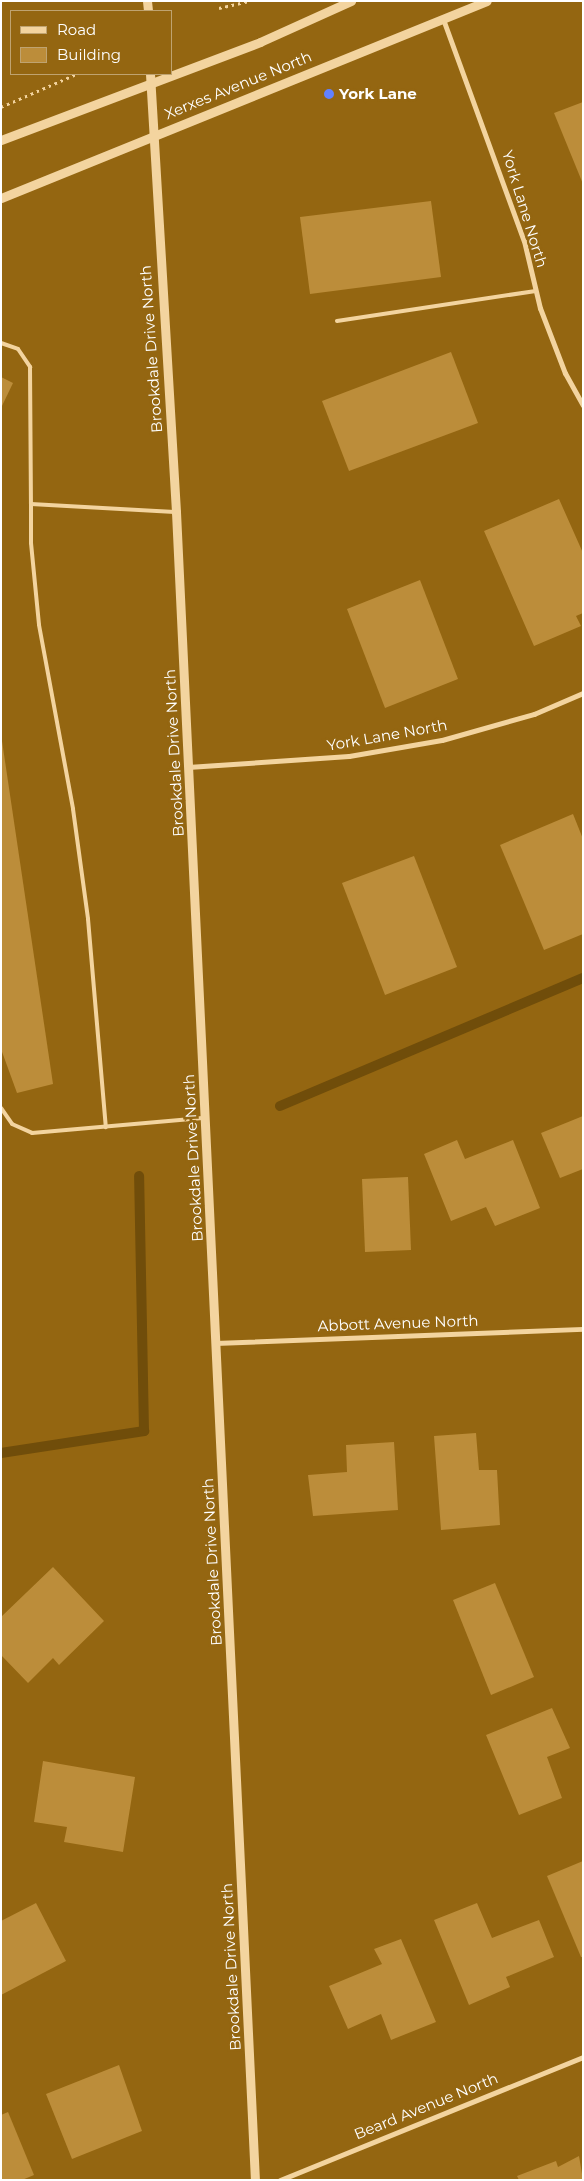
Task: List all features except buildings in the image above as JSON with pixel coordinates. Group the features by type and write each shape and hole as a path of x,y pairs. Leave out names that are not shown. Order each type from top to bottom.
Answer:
{"street":[{"path":"172,71 260,42 351,1"},
{"name":"Xerxes Avenue North","path":"1,198 152,135 487,1"},
{"name":"York Lane North","path":"443,19 496,157 524,241 536,291 565,372 582,402"},
{"path":"1,140 150,78"},
{"name":"Brookdale Drive North","path":"150,78 176,512 255,2180"},
{"name":"York Lane North","path":"188,767 349,756 442,740 534,714 583,693"},
{"name":"Abbott Avenue North","path":"215,1343 583,1329"},
{"name":"Beard Avenue North","path":"280,2180 583,2057"}],"lane":[{"path":"337,321 536,291"},
{"path":"1,343 18,349 30,367 30,543 39,625 73,809 88,919 106,1126"},
{"path":"31,504 176,512"},
{"path":"1,1108 12,1124 32,1132 205,1118"}],"path":[{"path":"219,8 250,1"},
{"path":"1,107 74,75"}],"waterway":[{"path":"280,1106 583,978"},
{"path":"1,1453 144,1431 139,1176"}],"place":[{"name":"York Lane","path":"329,94"}]}
